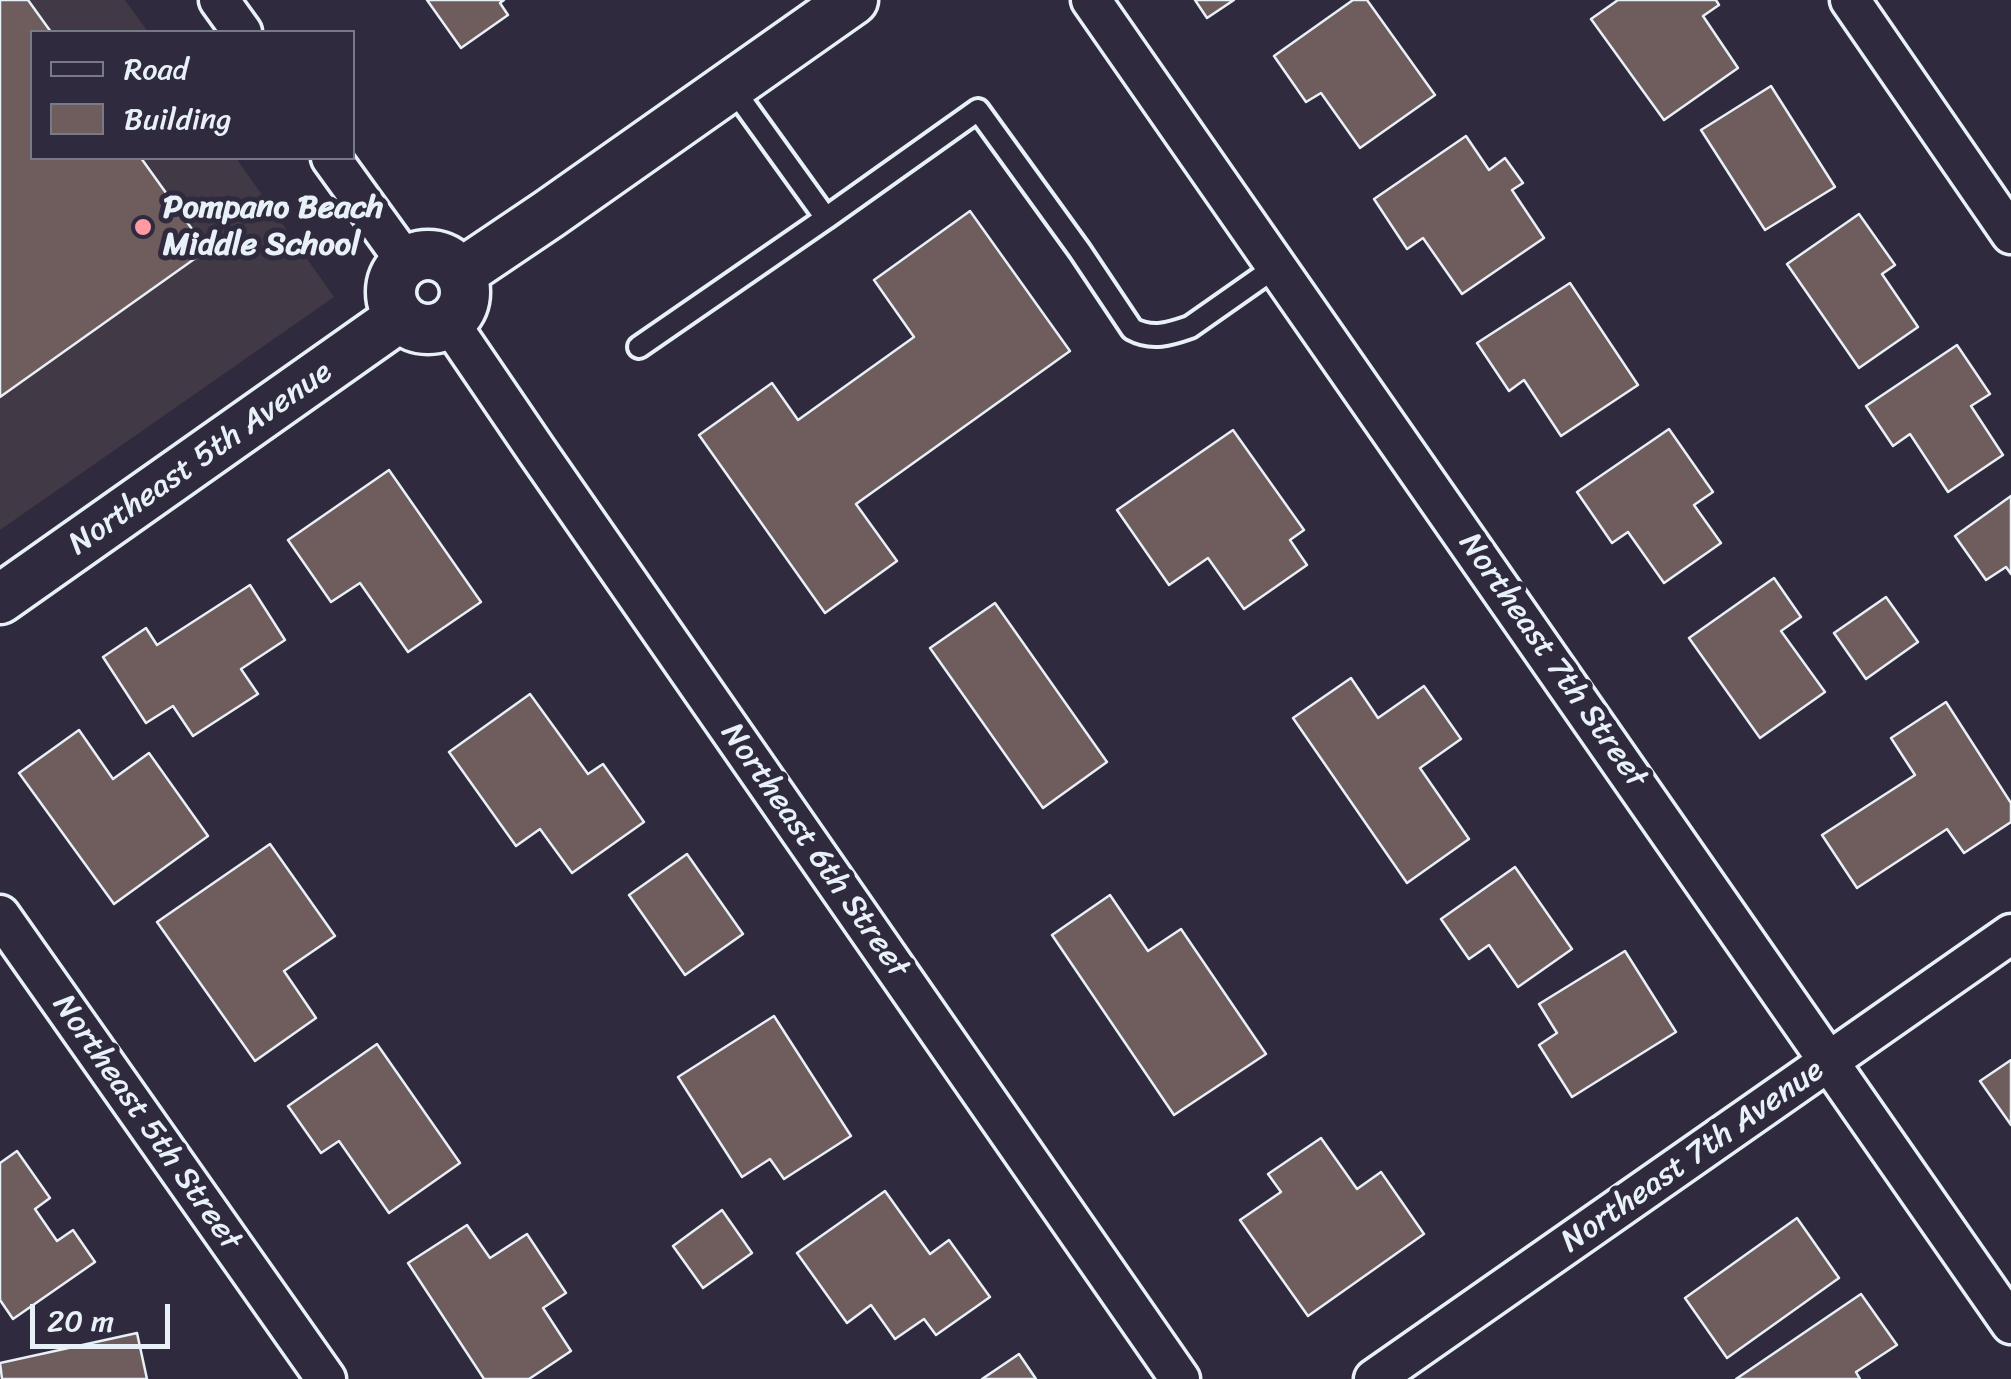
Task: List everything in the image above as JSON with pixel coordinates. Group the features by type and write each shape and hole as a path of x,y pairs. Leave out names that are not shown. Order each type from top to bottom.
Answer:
{"street":[{"path":"218,0 240,30"},
{"path":"460,274 853,0"},
{"name":"Northeast 7th Street","path":"1091,0 2011,1324"},
{"path":"1850,0 2011,234"},
{"path":"332,160 406,262"},
{"path":"429,255 452,264 460,274 464,284 462,306 449,322 419,328 400,317 391,295 392,282 406,262 429,255"},
{"name":"Northeast 5th Avenue","path":"0,599 400,317"},
{"name":"Northeast 6th Street","path":"449,322 1180,1379"},
{"name":"Northeast 5th Street","path":"0,916 326,1379"},
{"name":"Northeast 7th Avenue","path":"1374,1379 2011,934"}],"lane":[{"path":"731,86 826,218"},
{"path":"640,347 978,110 1132,329 1143,335 1173,333 1190,327 1277,266"}],"shaded area":[{"name":"Pompano Beach Middle School","path":"0,0 125,0 147,30 30,30 30,160 237,160 334,297 0,530"}],"building":[{"path":"0,0 28,0 50,30 30,30 30,160 142,160 207,250 0,397"},
{"path":"427,0 504,0 500,3 508,15 461,48"},
{"path":"1195,0 1234,0 1207,18"},
{"path":"1353,0 1367,0 1435,95 1360,148 1321,93 1306,102 1274,56"},
{"path":"1618,0 1716,0 1719,5 1703,16 1738,68 1664,120 1591,19"},
{"path":"1771,86 1835,187 1765,230 1701,130"},
{"path":"1466,136 1489,170 1505,158 1523,183 1512,190 1544,238 1462,294 1423,238 1407,249 1374,199"},
{"path":"970,211 1070,351 856,504 897,561 825,613 699,435 772,383 798,420 914,337 874,280"},
{"path":"1859,214 1895,265 1882,274 1918,327 1859,368 1787,264"},
{"path":"1570,283 1638,385 1561,436 1524,380 1509,391 1477,343"},
{"path":"1957,345 1990,394 1971,406 2003,455 1948,492 1910,434 1893,446 1866,406"},
{"path":"1669,429 1713,492 1694,505 1721,543 1664,583 1628,532 1612,543 1577,492"},
{"path":"1233,430 1304,530 1290,540 1307,565 1244,609 1208,558 1169,585 1117,510"},
{"path":"389,470 481,602 408,652 360,583 331,602 288,540"},
{"path":"2011,496 2011,574 2006,567 1986,580 1955,536"},
{"path":"1774,578 1801,617 1781,631 1825,692 1760,738 1689,638"},
{"path":"250,585 285,640 241,669 258,694 193,736 173,706 146,723 103,657 146,628 157,645"},
{"path":"1886,597 1918,642 1866,679 1834,633"},
{"path":"995,603 1107,762 1043,808 930,648"},
{"path":"1351,678 1378,718 1424,686 1461,739 1420,768 1469,839 1407,883 1293,718"},
{"path":"530,694 588,774 603,764 644,822 572,873 540,829 516,846 449,752"},
{"path":"1946,702 2011,803 2011,822 1964,853 1947,829 1857,888 1822,835 1915,775 1891,738"},
{"path":"79,730 113,779 149,753 208,836 114,904 19,773"},
{"path":"270,844 335,936 284,971 316,1018 255,1061 157,922"},
{"path":"687,854 743,934 685,975 629,895"},
{"path":"1515,867 1572,949 1518,987 1489,945 1469,959 1441,919"},
{"path":"1110,895 1148,951 1181,929 1266,1054 1174,1115 1052,935"},
{"path":"1625,951 1676,1032 1572,1097 1539,1045 1557,1033 1539,1004"},
{"path":"774,1016 851,1136 784,1179 770,1159 742,1177 678,1077"},
{"path":"377,1044 460,1163 389,1213 339,1141 321,1153 288,1106"},
{"path":"2011,1060 2011,1125 1980,1081"},
{"path":"1321,1138 1357,1189 1381,1172 1424,1234 1308,1316 1240,1220 1281,1192 1268,1174"},
{"path":"17,1151 50,1198 35,1209 57,1241 73,1230 95,1262 13,1319 0,1300 0,1163"},
{"path":"885,1191 930,1254 949,1240 990,1297 936,1335 924,1319 895,1339 871,1305 847,1323 797,1253"},
{"path":"722,1210 752,1253 703,1288 673,1246"},
{"path":"1797,1218 1839,1278 1727,1358 1685,1298"},
{"path":"467,1225 490,1258 527,1234 566,1293 543,1308 571,1351 529,1379 484,1379 408,1263"},
{"path":"1861,1294 1897,1345 1856,1372 1860,1379 1736,1379"},
{"path":"137,1333 147,1379 2,1379 0,1363"},
{"path":"1019,1354 1036,1379 982,1379"}],"place":[{"name":"Pompano Beach Middle School","path":"143,227"}]}
